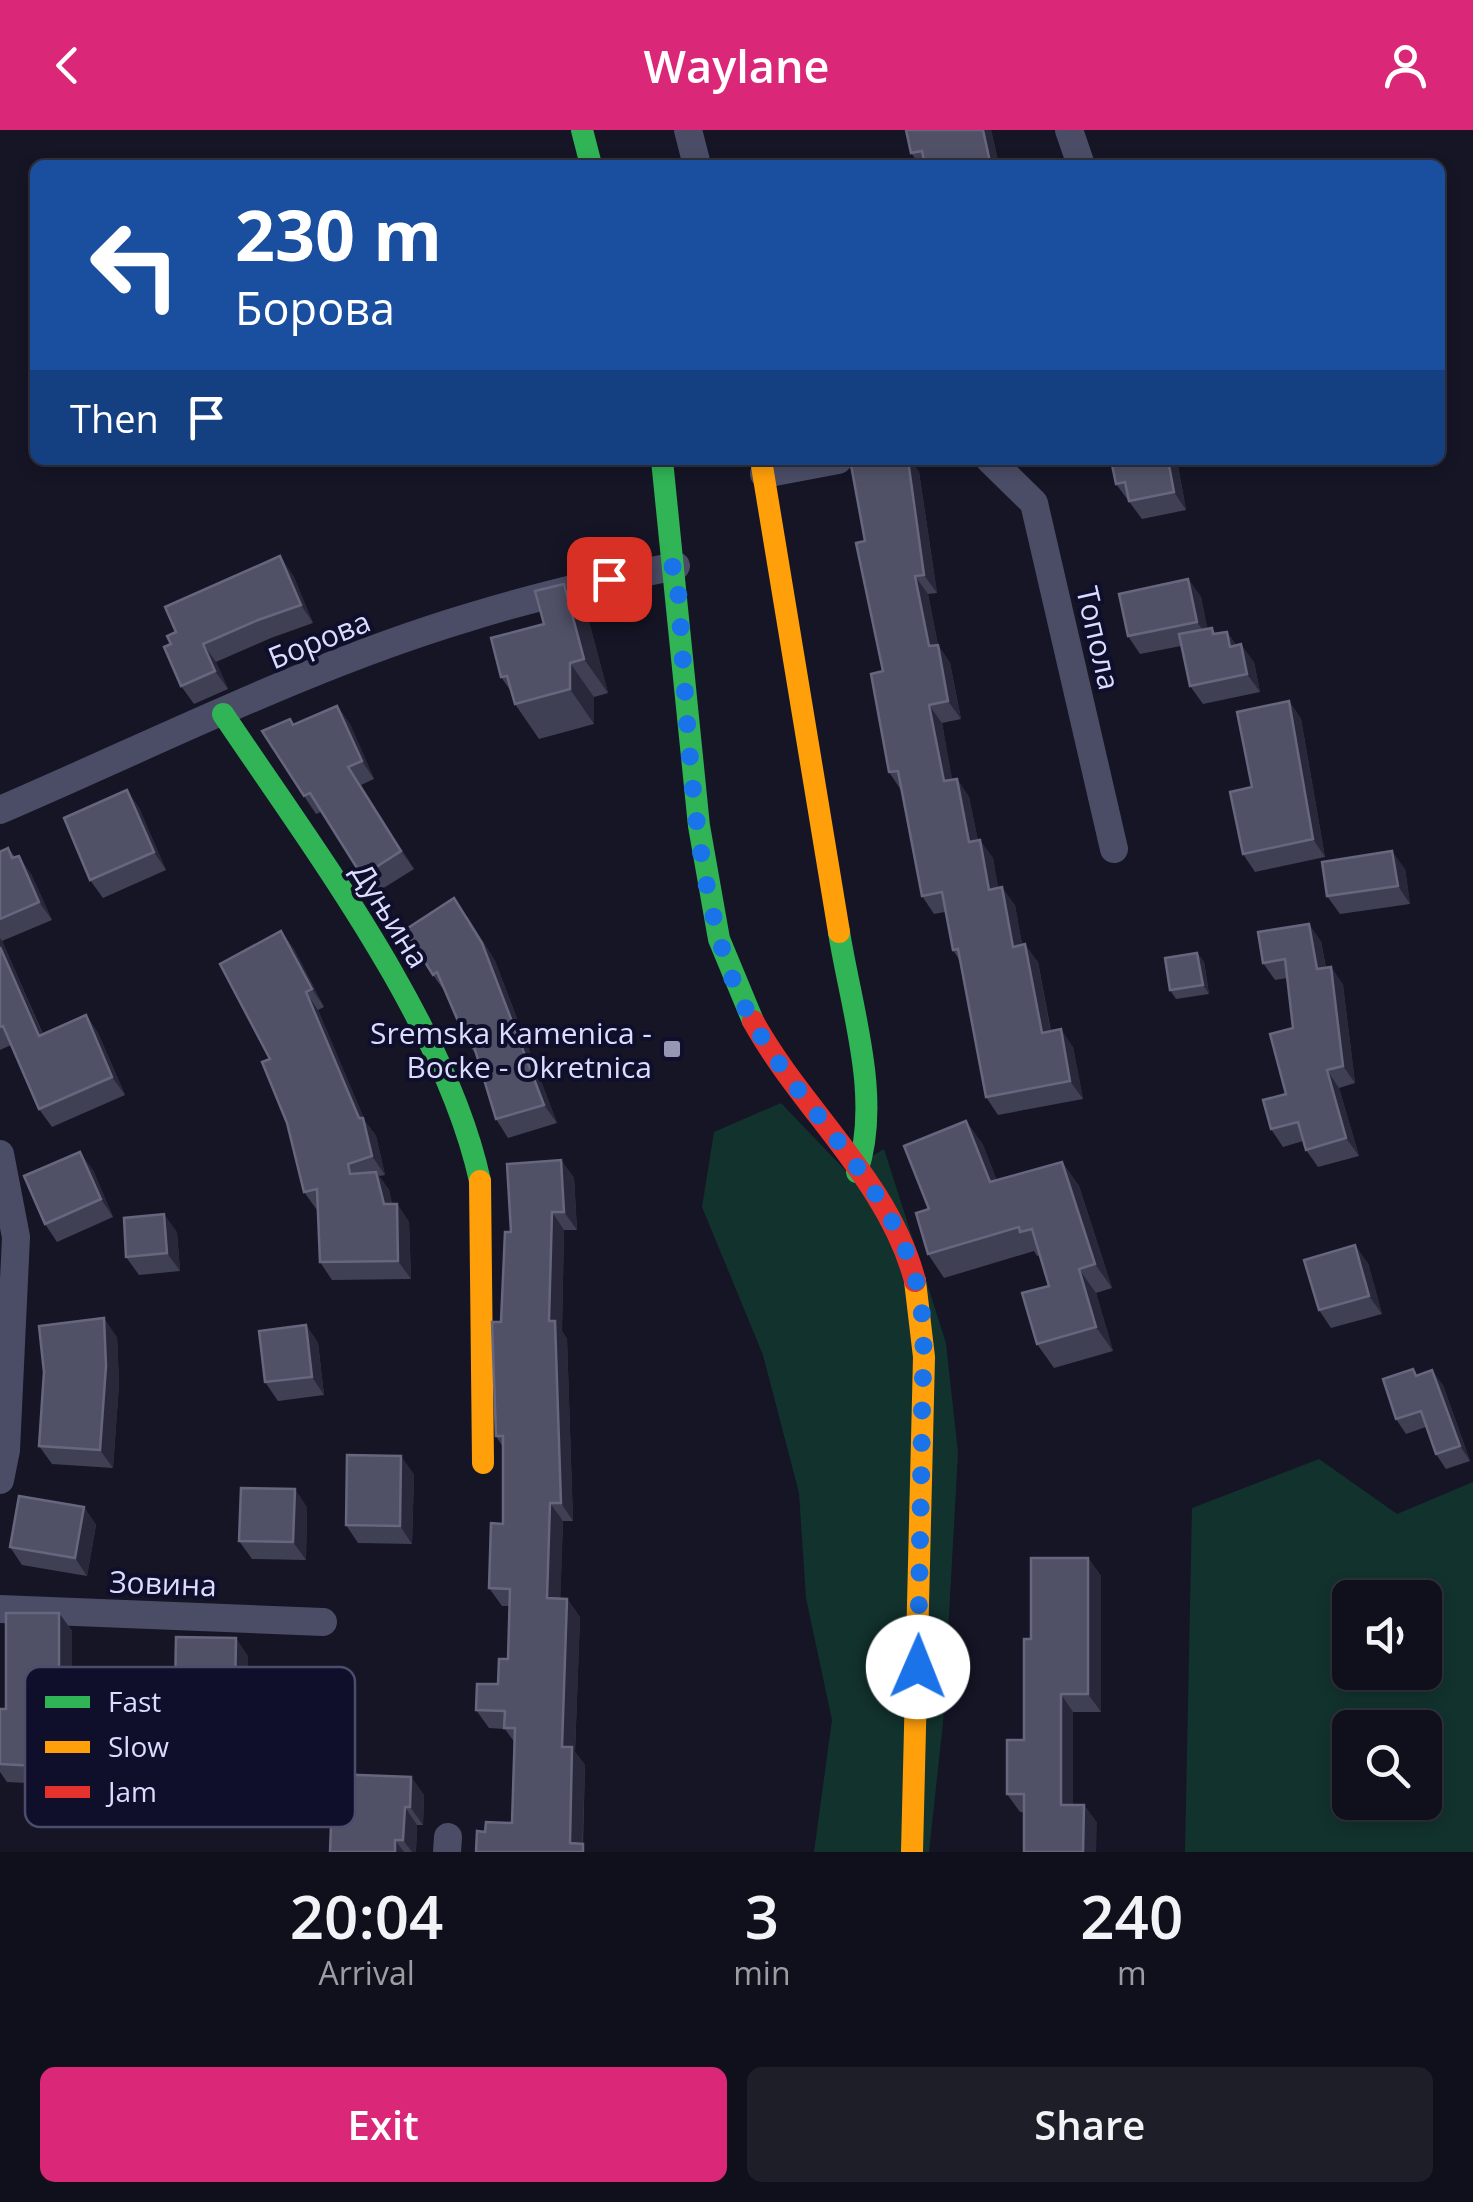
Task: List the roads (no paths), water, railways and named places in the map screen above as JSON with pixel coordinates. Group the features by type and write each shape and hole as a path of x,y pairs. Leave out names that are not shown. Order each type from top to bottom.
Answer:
{"street":[{"path":"582,130 590,160"},
{"path":"688,130 696,160"},
{"path":"1069,130 1080,160"},
{"path":"663,465 676,566 699,826 719,939 756,1030 898,1228 918,1286 923,1320 912,1852"},
{"name":"Топола","path":"995,465 1034,504 1114,848"},
{"path":"762,467 867,1103 868,1140 857,1172"},
{"name":"Борова","path":"0,810 353,658 468,617 609,579 676,566"},
{"name":"Дуњина","path":"223,714 402,994 458,1100 474,1146 482,1226 483,1462"},
{"path":"0,1154 16,1237 16,1294 6,1450 0,1480"},
{"name":"Зовина","path":"0,1609 323,1622"}],"place":[{"name":"Sremska Kamenica - Bocke - Okretnica","path":"672,1049"}]}
